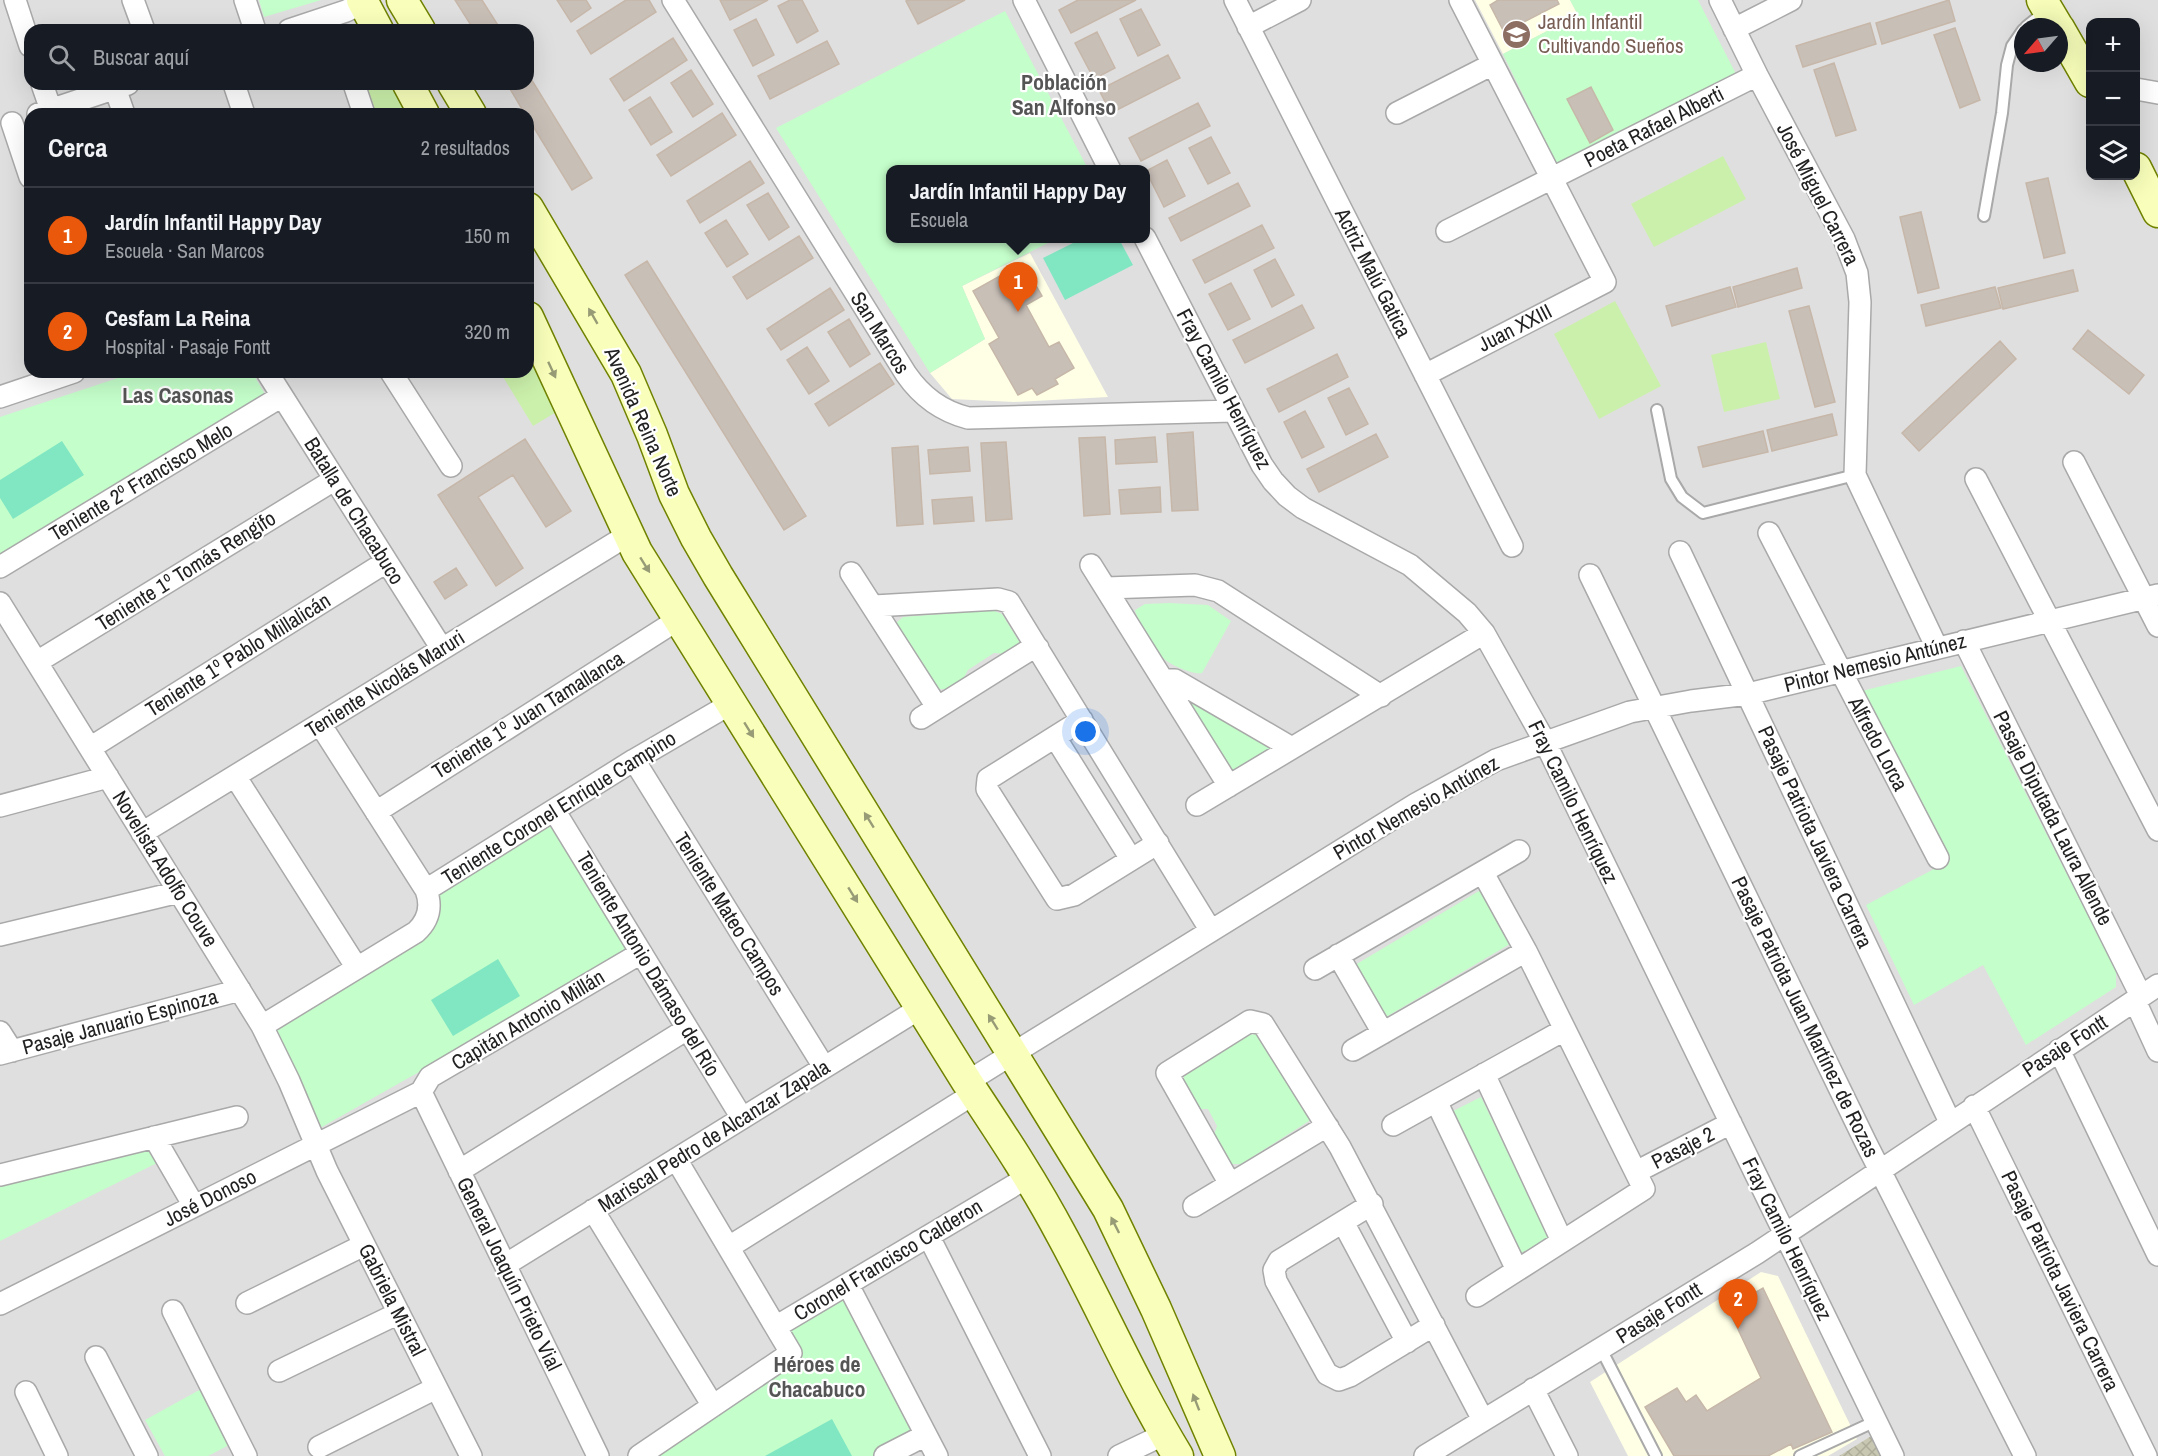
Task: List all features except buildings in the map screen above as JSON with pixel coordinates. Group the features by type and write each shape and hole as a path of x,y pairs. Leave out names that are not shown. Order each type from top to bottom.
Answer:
{"street":[{"path":"15,0 24,28"},
{"path":"133,0 142,24"},
{"path":"245,0 253,24"},
{"path":"402,0 416,24"},
{"name":"San Marcos","path":"673,0 906,374 922,394 932,402 943,409 968,418 1233,411"},
{"path":"1024,0 1107,165"},
{"name":"Actriz Malú Gatica","path":"1235,0 1512,546"},
{"path":"1248,27 1300,0"},
{"path":"1460,0 1550,178"},
{"name":"José Miguel Carrera","path":"1720,0 1844,239 1857,273 1860,302 1855,475"},
{"path":"1734,29 1791,0"},
{"path":"332,23 365,1 375,24"},
{"path":"2068,52 2086,76"},
{"path":"1397,113 1493,64"},
{"name":"Poeta Rafael Alberti","path":"1447,231 1757,75"},
{"path":"43,90 45,108"},
{"path":"57,108 109,90"},
{"path":"121,90 123,108"},
{"path":"236,90 242,108"},
{"path":"356,90 362,108"},
{"path":"411,90 421,108"},
{"path":"457,90 467,108"},
{"path":"2140,91 2158,93"},
{"path":"14,122 24,156"},
{"path":"2140,176 2158,212"},
{"name":"Juan XXIII","path":"1425,375 1605,282 1550,178"},
{"name":"Avenida Reina Norte","path":"534,218 626,374 674,494 718,576 1108,1209 1156,1309 1220,1456"},
{"name":"Fray Camilo Henríquez","path":"1148,243 1233,411 1273,481 1303,508 1410,565 1467,612 1484,633 1545,742 1893,1456"},
{"path":"534,330 628,535 1028,1177 1065,1241 1125,1363 1171,1445 1119,1456"},
{"path":"0,396 56,378"},
{"name":"Batalla de Chacabuco","path":"271,378 442,649"},
{"path":"395,378 451,466"},
{"name":"Teniente 2º Francisco Melo","path":"0,567 282,396"},
{"path":"2074,462 2151,596 2158,626"},
{"path":"1855,475 1937,648"},
{"path":"1976,479 2158,830"},
{"name":"Teniente 1º Tomás Rengifo","path":"37,662 334,480"},
{"name":"Alfredo Lorca","path":"1769,533 1938,858"},
{"name":"Teniente Nicolás Maruri","path":"142,833 628,535"},
{"name":"Pasaje Patriota Javiera Carrera","path":"1680,552 1950,1122"},
{"name":"Teniente 1º Pablo Millalicán","path":"90,748 386,562"},
{"path":"1091,564 1229,786"},
{"path":"851,573 874,606 929,713 1031,649 1038,648"},
{"name":"Pasaje Patriota Juan Martínez de Rozas","path":"1590,575 1879,1169 2025,1456"},
{"path":"1106,588 1195,585 1218,591 1381,696"},
{"name":"Pintor Nemesio Antúnez","path":"729,1247 971,1088 1013,1054 1458,780 1496,760 1630,712 1748,694 2151,596"},
{"path":"874,606 998,599 1009,602 1211,931"},
{"name":"Novelista Adolfo Couve","path":"1,606 262,1026 316,1144"},
{"name":"Teniente 1º Juan Tamallanca","path":"376,812 679,619"},
{"path":"1197,805 1484,633"},
{"name":"Pasaje Diputada Laura Allende","path":"1964,641 2145,994 2158,1051"},
{"path":"1163,680 1174,680 1292,748"},
{"name":"Teniente Coronel Enrique Campino","path":"262,1026 422,927 430,905 426,890 634,760 732,703"},
{"path":"1082,720 988,779 987,789 1057,898 1074,895 1158,843"},
{"path":"320,724 426,890"},
{"path":"1055,737 1131,859"},
{"name":"Teniente Mateo Campos","path":"634,760 824,1067"},
{"path":"235,776 357,968"},
{"path":"0,806 108,777"},
{"name":"Teniente Antonio Dámaso del Río","path":"554,810 742,1118"},
{"path":"1315,969 1519,850"},
{"path":"1477,1296 1644,1189 1526,951 1483,873"},
{"path":"0,935 179,892"},
{"path":"1353,1050 1526,951"},
{"name":"Capitán Antonio Millán","path":"421,1092 430,1077 641,953"},
{"path":"1338,955 1383,1033"},
{"name":"Pasaje Januario Espinoza","path":"6,1052 240,990"},
{"name":"Pasaje Fontt","path":"1425,1456 1785,1234 1879,1169 2145,994"},
{"name":"Mariscal Pedro de Alcanzar Zapala","path":"505,1265 922,1007"},
{"path":"1230,1184 1167,1073 1250,1021 1263,1024 1328,1127 1372,1204 1483,1420"},
{"path":"459,1171 687,1029"},
{"path":"1393,1125 1564,1030"},
{"path":"0,1032 6,1052"},
{"path":"2059,1050 2158,1255"},
{"path":"1484,1074 1562,1241"},
{"name":"José Donoso","path":"0,1304 421,1092"},
{"name":"General Joaquín Prieto Vial","path":"421,1092 593,1454"},
{"path":"1436,1101 1517,1270"},
{"name":"Pasaje Patriota Javiera Carrera","path":"1974,1106 2146,1456"},
{"path":"0,1174 237,1117"},
{"name":"Pasaje 2","path":"1636,1172 1731,1124"},
{"path":"1194,1206 1328,1127"},
{"path":"154,1137 194,1206"},
{"name":"Gabriela Mistral","path":"316,1144 327,1171 471,1456"},
{"path":"676,1159 777,1326"},
{"name":"Coronel Francisco Calderon","path":"639,1456 791,1353 777,1326 1028,1177"},
{"path":"1372,1204 1279,1261 1274,1270 1276,1281 1327,1374 1339,1380 1350,1376 1434,1325"},
{"path":"593,1210 713,1406"},
{"path":"1343,1222 1407,1342"},
{"path":"929,1237 1040,1456"},
{"path":"247,1303 364,1245"},
{"path":"848,1285 937,1456"},
{"path":"173,1311 246,1456"},
{"path":"279,1371 399,1313"},
{"path":"96,1357 147,1456"},
{"path":"319,1447 436,1388"},
{"path":"1533,1389 1567,1456"},
{"path":"26,1392 57,1456"},
{"path":"885,1456 926,1435"}],"lane":[{"path":"1984,216 2002,112 2007,64 2014,44"},
{"path":"1656,410 1671,479 1682,497 1703,513 1855,475"},
{"path":"1601,1349 1656,1456"},
{"path":"1800,1456 1876,1421"}],"shaded area":[{"path":"0,0 2158,0 2158,1456 0,1456"},
{"name":"Jardín Infantil Cultivando Sueños","path":"1475,0 1570,0 1578,15 1503,54"},
{"path":"1030,253 1108,397 1014,402 952,399 930,373 985,339 962,286"},
{"path":"1761,1272 1778,1276 1857,1439 1828,1456 1628,1456 1590,1382"},
{"path":"1873,1435 1884,1456 1839,1456"}],"green space":[{"path":"259,0 321,0 264,17"},
{"path":"1570,0 1698,0 1736,74 1557,165 1503,54 1578,15"},
{"path":"1005,11 1086,165 886,165 886,243 1048,243 962,286 985,339 930,373 776,128"},
{"path":"362,90 399,90 409,108 369,108"},
{"path":"1723,156 1746,199 1654,247 1631,204"},
{"path":"1073,243 1121,243 1133,265 1065,300 1043,258"},
{"path":"1615,301 1661,386 1599,419 1554,334"},
{"path":"1766,342 1780,399 1724,412 1711,355"},
{"path":"534,359 558,411 533,426 504,378 534,378"},
{"path":"118,378 256,378 269,401 0,555 0,417"},
{"path":"62,441 84,475 13,519 0,498 0,480"},
{"path":"1145,604 1208,605 1231,621 1202,673 1188,671 1166,661 1146,636 1139,622 1135,610"},
{"path":"992,610 1002,614 1020,643 1007,654 994,653 968,670 962,681 947,689 937,689 896,623 903,617"},
{"path":"1961,666 2116,971 2116,987 2026,1045 1983,965 1914,1005 1866,905 1949,861 1858,692"},
{"path":"1182,696 1272,743 1273,751 1231,777"},
{"path":"553,813 633,951 320,1128 266,1027 419,934 431,898"},
{"path":"1484,888 1515,941 1386,1017 1355,965"},
{"path":"498,959 520,996 453,1036 431,1000"},
{"path":"1259,1034 1309,1112 1309,1121 1241,1164 1229,1164 1213,1138 1217,1126 1208,1109 1197,1109 1183,1086 1184,1076 1249,1035"},
{"path":"1481,1097 1549,1239 1515,1256 1447,1114"},
{"path":"151,1143 159,1162 0,1241 0,1180"},
{"path":"850,1293 923,1434 879,1456 646,1456 803,1354 790,1329"},
{"path":"203,1388 233,1443 208,1456 165,1456 145,1420"},
{"path":"832,1419 852,1456 765,1456"}],"place":[{"name":"Jardín Infantil Cultivando Sueños","path":"1517,34"},
{"name":"Jardín Infantil Happy Day","path":"1018,312"},
{"name":"Cesfam La Reina","path":"1738,1329"}],"district":[{"name":"Población San Alfonso","path":"1064,94"},
{"name":"Las Casonas","path":"178,395"},
{"name":"Héroes de Chacabuco","path":"817,1376"}]}
